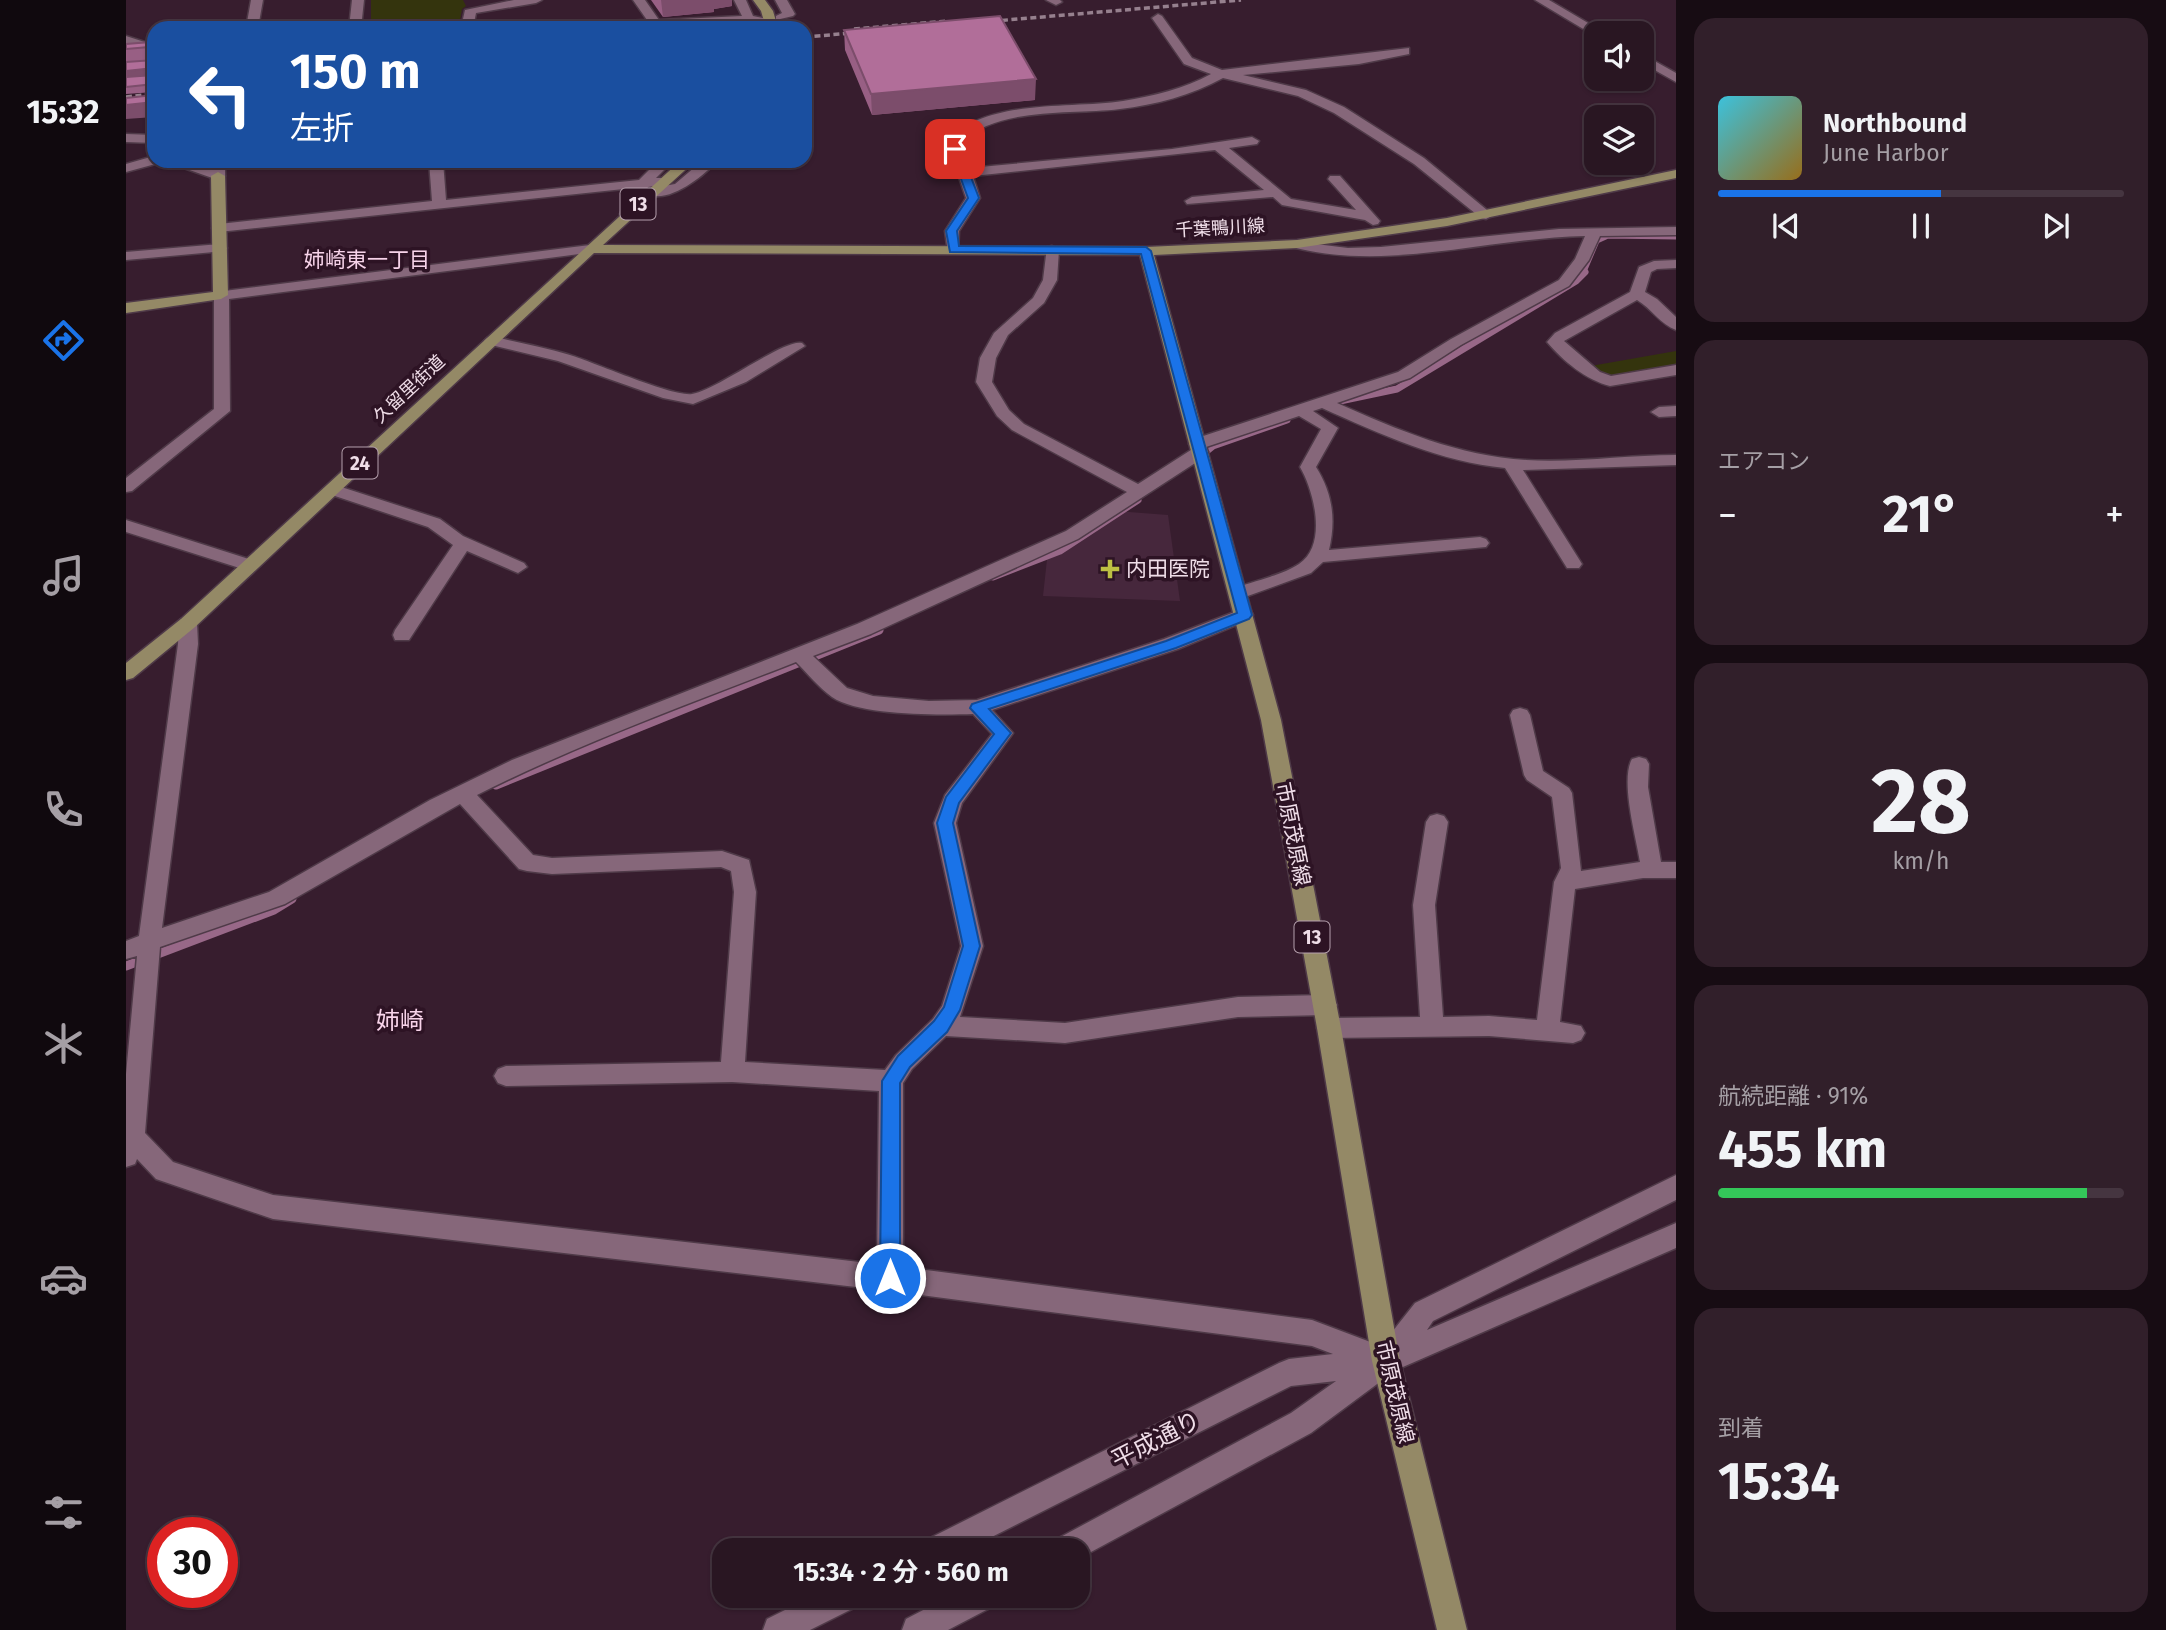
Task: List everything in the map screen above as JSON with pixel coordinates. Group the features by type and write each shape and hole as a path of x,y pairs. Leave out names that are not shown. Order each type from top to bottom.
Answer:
{"main road":[{"path":"760,0 774,21"},
{"path":"126,308 222,295 218,168"},
{"name":"久留里街道","path":"126,673 187,623 492,341 627,214 647,187 664,181 680,168"},
{"name":"千葉鴨川線","path":"590,249 1146,251 1297,244 1384,233 1486,215 1676,174"},
{"name":"市原茂原線","path":"1146,251 1271,720 1325,1004 1386,1362 1452,1630"}],"street":[{"path":"253,21 257,0"},
{"path":"356,21 358,0"},
{"path":"468,21 469,12 473,10 536,0"},
{"path":"639,0 654,21"},
{"path":"705,21 755,19 740,0"},
{"path":"779,21 789,14 781,0"},
{"path":"1541,0 1584,24"},
{"path":"1158,18 1188,61 1221,74 1302,93 1339,110 1419,161 1486,215"},
{"path":"134,28 126,39 147,46"},
{"path":"953,250 952,231 973,198 958,162 954,142 963,133 984,121 1056,108 1121,105 1193,89 1221,74 1346,62 1405,51"},
{"path":"1654,65 1676,78"},
{"path":"126,138 147,139"},
{"path":"964,173 1219,147 1252,141"},
{"path":"1219,147 1275,192 1297,205 1370,217"},
{"path":"126,167 147,162"},
{"path":"436,168 439,205"},
{"path":"647,187 661,168"},
{"path":"219,228 439,205 647,187 679,187 702,168"},
{"path":"1335,179 1384,233"},
{"path":"1192,201 1275,192"},
{"path":"1297,244 1367,252 1545,234 1676,231"},
{"path":"126,950 277,898 463,793 519,765 800,655 1072,535 1199,448 1404,375 1456,342 1564,283 1582,261 1594,233"},
{"path":"126,256 220,247"},
{"path":"126,487 222,411 222,295 590,249"},
{"path":"1052,250 1050,279 1039,300 1002,333 988,358 984,382 1003,413 1018,427 1138,491"},
{"path":"1676,264 1654,265 1644,270 1637,294 1560,336 1555,342 1594,375 1610,381 1676,370"},
{"path":"1637,294 1652,302 1676,325"},
{"path":"492,341 564,358 669,395 693,399 740,379 797,346"},
{"path":"1323,402 1453,454 1511,464 1674,463"},
{"path":"1238,593 1305,569 1318,557 1326,517 1319,483 1308,467 1330,428 1301,410"},
{"path":"1511,464 1573,564"},
{"path":"332,489 434,523 464,543 518,567"},
{"path":"126,526 249,565"},
{"path":"1318,557 1480,542"},
{"path":"402,635 464,543"},
{"path":"800,655 840,693 873,703 929,709 978,708 1171,644 1244,615"},
{"path":"187,623 188,644 149,943 128,1139 165,1171 273,1207 890,1278 1311,1333 1386,1362"},
{"path":"890,1278 891,1081 904,1062 941,1026 952,1010 972,946 945,823 952,801 1003,733 978,708"},
{"path":"1520,715 1534,775 1562,793 1572,868 1565,881 1547,1031"},
{"path":"1639,764 1638,787 1652,870"},
{"path":"463,793 527,863 552,866 722,859 741,866 745,892 732,1072"},
{"path":"1432,1026 1424,905 1437,822"},
{"path":"1565,881 1652,870 1676,870"},
{"path":"941,1026 1065,1032 1238,1007 1325,1004"},
{"path":"1329,1028 1489,1026 1573,1033"},
{"path":"506,1076 732,1072 891,1081"},
{"name":"平成通り","path":"960,1538 1289,1373 1386,1362 1424,1312 1676,1187"},
{"name":"平成通り","path":"1087,1538 1301,1423 1386,1362 1676,1236"},
{"path":"778,1630 821,1608"},
{"path":"917,1630 958,1608"}],"shaded area":[{"path":"371,0 463,0 466,6 462,9 460,20 371,21"},
{"path":"1676,351 1676,370 1610,381 1585,367"},
{"name":"内田医院","path":"1116,511 1168,515 1180,601 1043,596 1049,541"}],"building":[{"path":"1000,16 1036,79 871,94 844,30"},
{"path":"147,42 147,47 126,49 126,44"},
{"path":"147,60 147,69 126,71 126,62"},
{"path":"147,76 147,85 126,87 126,77"},
{"path":"147,96 147,103 126,105 126,98"}],"waterway":[{"path":"1583,274 1597,241 1608,236 1676,237"},
{"path":"1340,401 1397,389 1576,281 1583,274"},
{"path":"1198,458 1213,446 1287,420"},
{"path":"993,577 1060,551 1138,500"},
{"path":"496,785 879,630"},
{"path":"126,966 274,910 292,899"}],"railway":[{"path":"983,22 1241,0"},
{"path":"854,29 948,21"},
{"path":"812,36 864,32"},
{"path":"126,97 147,95"}],"place":[{"name":"内田医院","path":"1110,569"}],"district":[{"name":"姉崎東一丁目","path":"367,260"},
{"name":"姉崎","path":"400,1021"}],"route":[{"path":"890,1278 891,1081 904,1062 941,1026 952,1010 972,946 945,823 952,801 975,766 1003,733 978,708 1171,644 1244,615 1146,251 953,250 952,231 973,198 955,149"}]}
